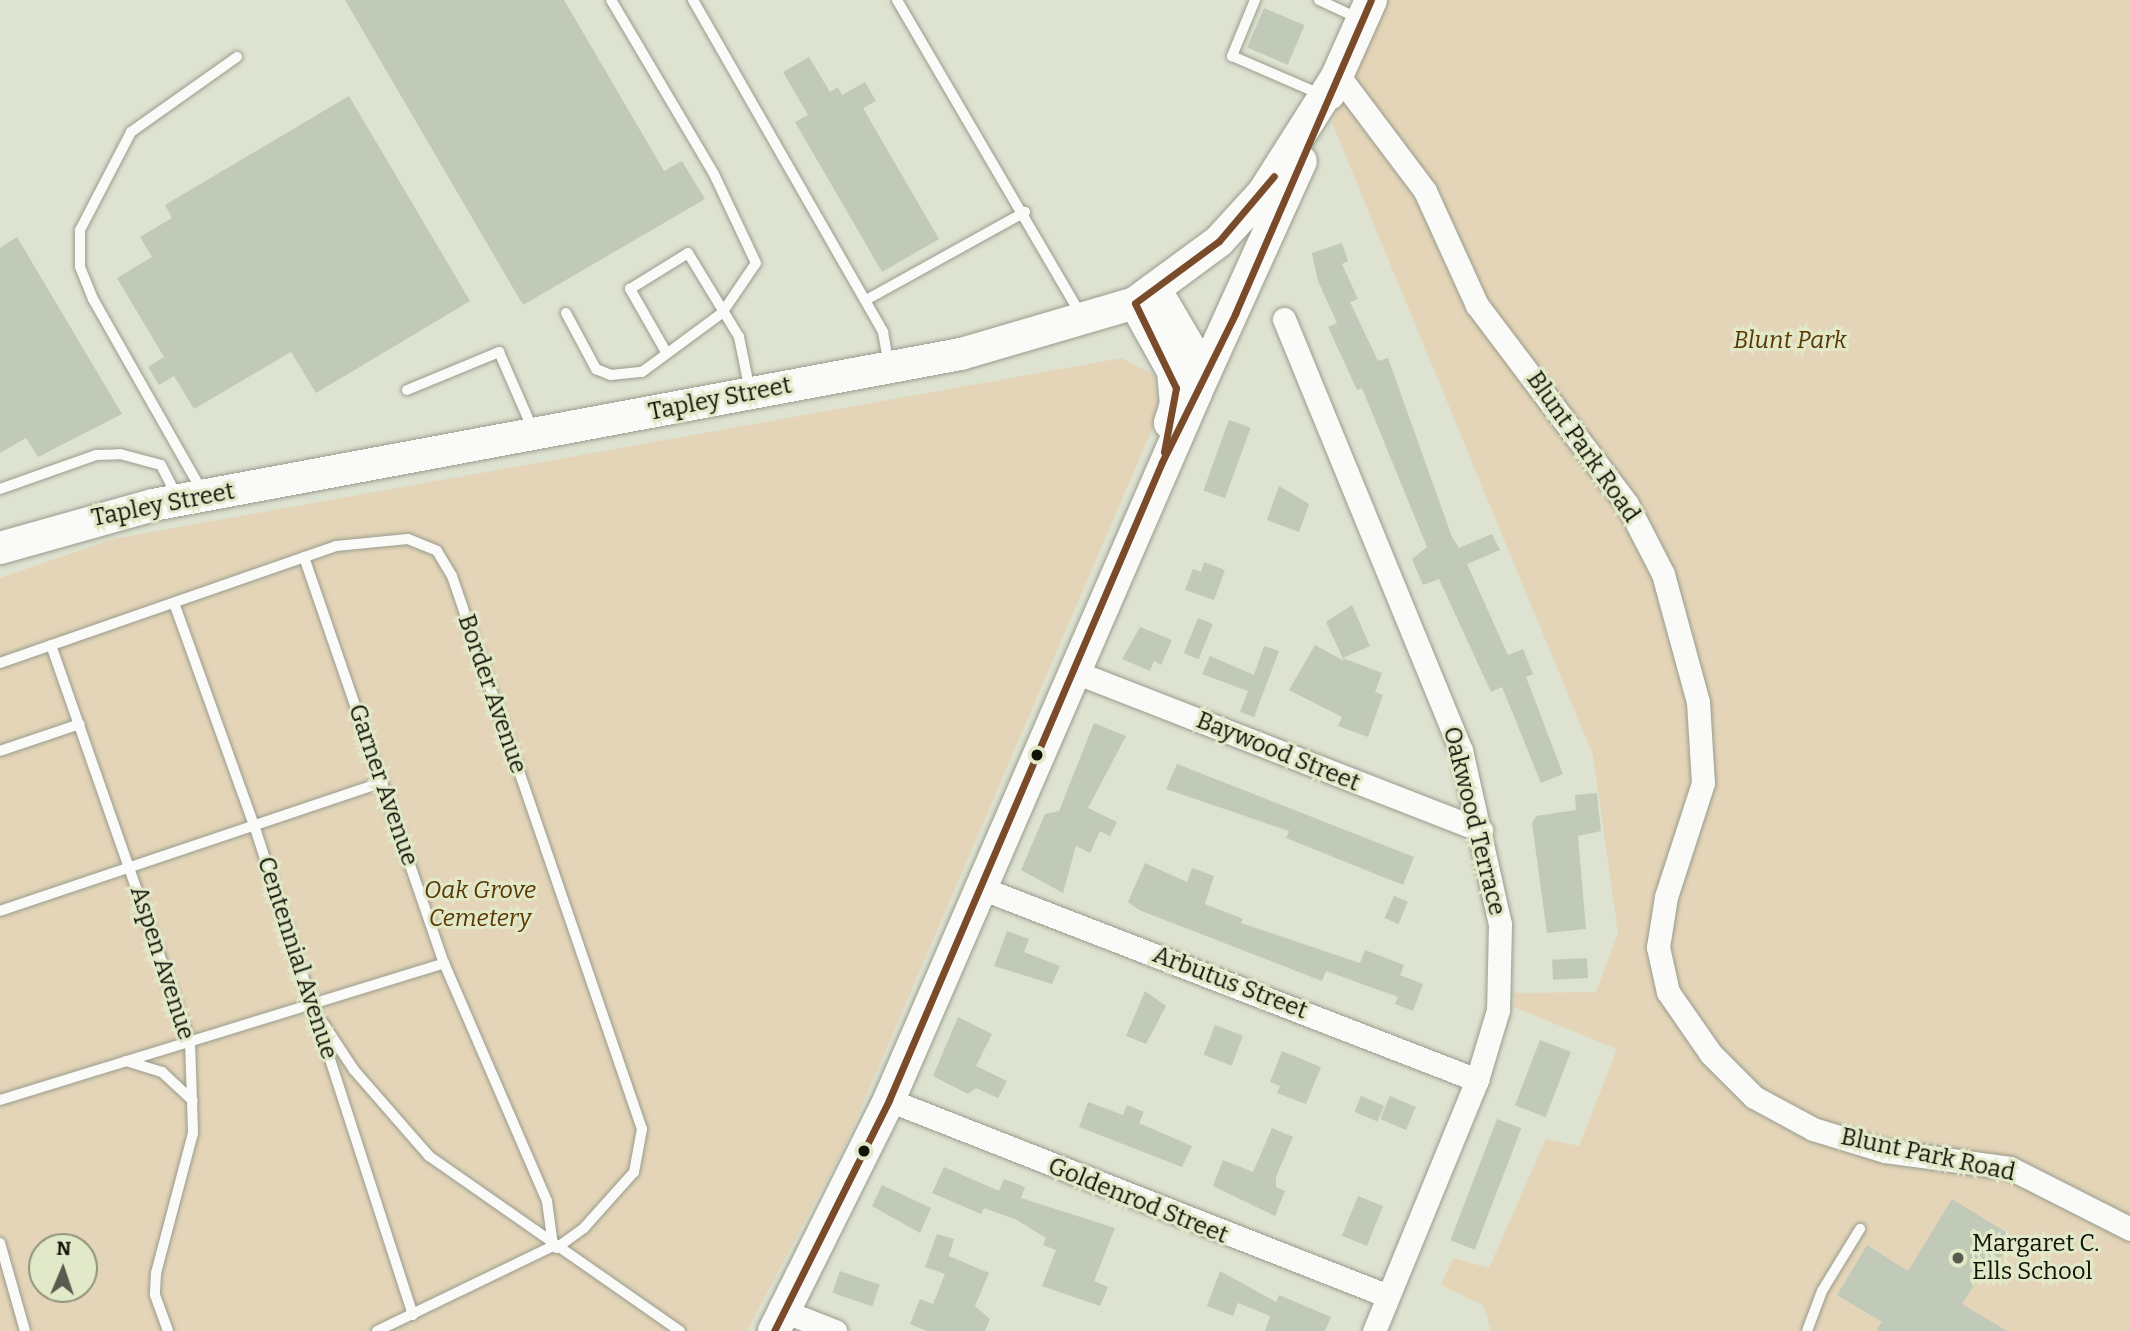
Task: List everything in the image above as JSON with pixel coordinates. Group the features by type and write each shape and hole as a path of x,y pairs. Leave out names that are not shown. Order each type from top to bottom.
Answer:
{"main road":[{"path":"780,1321 889,1100 1075,672 1162,462 1196,393 1367,10"},
{"name":"Tapley Street","path":"0,548 70,524 750,391 890,368 1084,320 1145,296 1219,241 1263,193 1331,86"},
{"path":"1145,296 1198,362 1196,393"},
{"path":"1145,296 1176,388 1162,462"}],"street":[{"name":"Blunt Park Road","path":"1331,86 1425,191 1477,305 1627,504 1663,574 1698,702 1703,783 1666,897 1658,947 1668,992 1696,1034 1754,1097 1813,1129 1885,1151 2010,1168 2130,1228"},
{"name":"Oakwood Terrace","path":"1284,319 1461,750 1481,830 1504,971 1478,1080 1374,1331"},
{"name":"Baywood Street","path":"1075,672 1481,830"},
{"name":"Arbutus Street","path":"981,888 1478,1080"},
{"name":"Goldenrod Street","path":"889,1100 1388,1296"},
{"path":"780,1321 835,1331"}],"lane":[{"path":"566,313 602,373 642,372 722,313 755,263 714,174 611,0"},
{"path":"693,0 866,300 883,332 890,368"},
{"path":"897,0 1025,212 1084,320"},
{"path":"1255,0 1233,56 1331,86"},
{"path":"1320,0 1367,10"},
{"path":"192,499 93,299 80,266 80,230 131,132 237,57"},
{"path":"866,300 1025,212"},
{"path":"666,352 629,289 688,253 739,337 750,391"},
{"path":"407,390 499,352 535,434"},
{"path":"0,489 96,455 120,454 161,465 192,499"},
{"name":"Border Avenue","path":"0,663 304,556 380,538 408,539 437,551 452,576 642,1129 634,1172 584,1228 555,1247 377,1331"},
{"name":"Garner Avenue","path":"304,556 444,963 547,1201 555,1247"},
{"name":"Centennial Avenue","path":"174,603 255,828 413,1315"},
{"name":"Aspen Avenue","path":"51,645 132,868 190,1041 193,1101 183,1181 156,1273 155,1295 168,1331"},
{"path":"0,751 80,723"},
{"path":"0,911 255,828 383,782"},
{"path":"0,1101 120,1060 312,1006 444,963"},
{"path":"312,1006 354,1070 429,1156 555,1247 680,1331"},
{"path":"120,1060 162,1072 193,1101"},
{"path":"1807,1331 1822,1291 1860,1229"},
{"path":"0,1242 25,1331"}],"green space":[{"name":"Blunt Park","path":"1385,0 2130,0 2130,1331 1491,1331 1484,1306 1441,1285 1453,1258 1489,1268 1546,1139 1579,1146 1617,1049 1514,1007 1514,993 1596,992 1618,933 1593,755 1332,123"},
{"name":"Oak Grove Cemetery","path":"1122,358 1154,375 1159,413 846,1143 747,1331 0,1331 0,578 113,539"}],"building":[{"path":"345,0 564,0 664,171 682,161 705,199 523,305"},
{"path":"1264,8 1305,25 1288,65 1247,48"},
{"path":"809,57 830,92 838,87 842,95 865,82 876,101 863,108 939,239 882,272 795,122 808,115 783,72"},
{"path":"349,96 470,301 316,393 291,352 194,409 174,376 159,385 148,367 164,357 117,278 152,257 140,237 172,218 165,205"},
{"path":"17,237 122,414 38,457 26,438 0,453 0,248"},
{"path":"1342,243 1348,261 1342,264 1358,299 1350,302 1378,361 1388,358 1452,537 1459,548 1492,534 1500,550 1467,564 1508,655 1523,649 1533,674 1526,677 1563,774 1541,783 1502,687 1491,692 1439,579 1423,585 1412,559 1427,547 1362,388 1357,390 1328,327 1337,323 1318,281 1312,253"},
{"path":"1229,420 1251,428 1225,498 1203,490"},
{"path":"1279,486 1309,504 1299,532 1267,520"},
{"path":"1204,562 1225,570 1214,600 1185,590 1193,569 1201,572"},
{"path":"1352,605 1370,646 1343,658 1382,673 1375,692 1383,695 1368,737 1338,726 1342,717 1289,690 1315,645 1344,661 1326,622"},
{"path":"1198,618 1213,624 1199,659 1184,653"},
{"path":"1140,627 1172,640 1161,665 1154,661 1150,671 1122,659"},
{"path":"1264,646 1279,651 1254,717 1240,712 1248,691 1202,674 1210,656 1254,675"},
{"path":"1094,723 1126,736 1088,808 1117,822 1110,836 1100,831 1090,853 1076,846 1063,893 1021,870 1045,814 1059,811"},
{"path":"1177,764 1414,857 1403,885 1286,838 1289,831 1166,789"},
{"path":"1597,793 1601,831 1578,836 1586,929 1547,933 1532,823 1536,816 1576,810 1575,795"},
{"path":"1145,863 1187,882 1192,868 1214,876 1205,904 1243,919 1241,923 1360,963 1365,950 1404,965 1400,975 1423,984 1413,1011 1395,1004 1398,997 1326,971 1322,981 1139,910 1128,902"},
{"path":"1394,896 1408,902 1398,924 1385,918"},
{"path":"1007,931 1029,939 1024,952 1060,966 1052,984 994,966"},
{"path":"1587,958 1588,978 1553,980 1552,960"},
{"path":"1145,991 1166,1006 1146,1044 1126,1036"},
{"path":"958,1017 992,1034 976,1066 1007,1081 998,1098 976,1088 968,1094 933,1076"},
{"path":"1215,1025 1243,1036 1232,1066 1204,1055"},
{"path":"1540,1040 1571,1052 1546,1117 1515,1105"},
{"path":"1282,1051 1321,1067 1306,1104 1277,1093 1280,1086 1270,1082"},
{"path":"1361,1096 1384,1106 1377,1121 1354,1112"},
{"path":"1390,1096 1416,1107 1406,1130 1380,1119"},
{"path":"1088,1102 1123,1115 1127,1105 1144,1112 1139,1123 1192,1146 1182,1167 1079,1127"},
{"path":"1497,1119 1521,1128 1475,1250 1450,1240"},
{"path":"1272,1128 1293,1137 1276,1177 1276,1187 1285,1191 1275,1216 1213,1186 1223,1160 1253,1172"},
{"path":"944,1167 999,1191 1004,1179 1025,1187 1021,1198 1115,1228 1094,1281 1108,1287 1100,1306 1042,1286 1056,1250 1043,1245 1046,1238 1017,1220 984,1208 981,1214 932,1193"},
{"path":"882,1185 931,1208 920,1233 872,1206"},
{"path":"1358,1196 1383,1206 1367,1246 1342,1236"},
{"name":"Margaret C. Ells School","path":"1952,1199 2014,1237 1987,1280 1980,1276 1962,1304 2007,1331 1876,1331 1882,1322 1837,1295 1867,1245 1908,1271"},
{"path":"937,1234 954,1239 949,1256 989,1273 975,1306 990,1319 985,1331 927,1331 910,1324 920,1299 933,1304 945,1274 925,1267"},
{"path":"840,1271 880,1285 872,1306 833,1293"},
{"path":"1220,1271 1276,1302 1279,1295 1331,1317 1325,1331 1265,1331 1270,1316 1238,1303 1233,1316 1207,1306"}],"transit line":[{"path":"774,1331 889,1100 1162,462 1235,314 1371,0"},
{"path":"1164,452 1176,388 1135,303 1219,241 1274,176"}],"place":[{"name":"Margaret C. Ells School","path":"1958,1258"}]}
